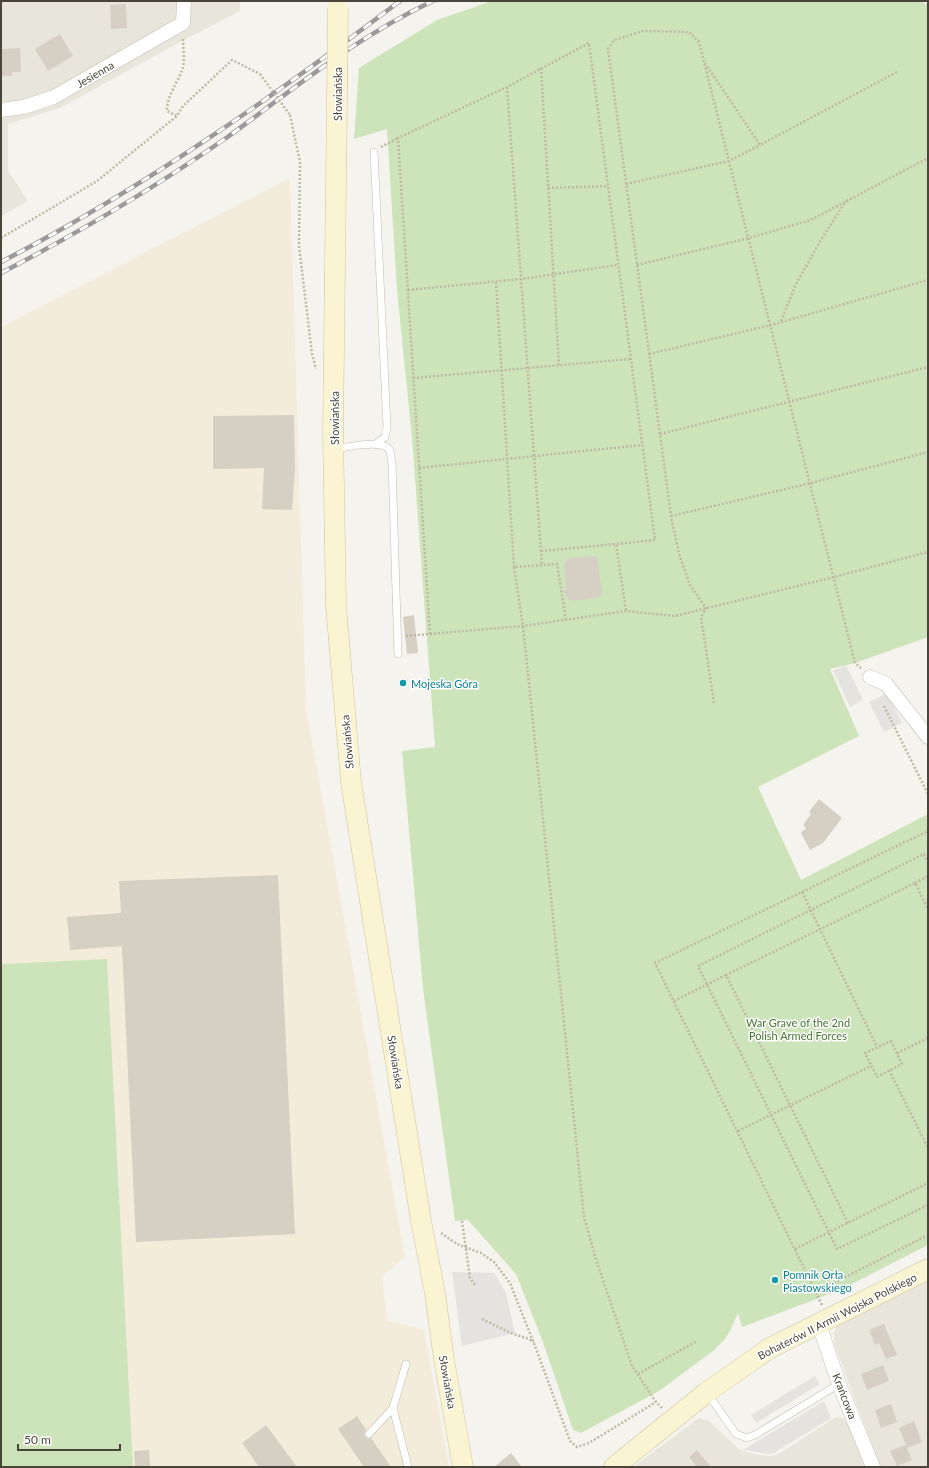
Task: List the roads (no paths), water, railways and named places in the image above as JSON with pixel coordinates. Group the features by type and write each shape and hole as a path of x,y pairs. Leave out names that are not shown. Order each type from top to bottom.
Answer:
{"street":[{"name":"Jesienna","path":"1,110 24,107 54,97 183,23 184,1"},
{"name":"Słowiańska","path":"338,4 333,449 336,606 351,782 421,1221 435,1293 444,1360 463,1467"},
{"path":"870,677 886,684 928,737"},
{"name":"Bohaterów II Armii Wojska Polskiego","path":"614,1467 707,1392 770,1348 928,1269"},
{"name":"Krańcowa","path":"819,1324 839,1384 873,1467"}],"lane":[{"path":"374,152 387,427 385,437 377,443"},
{"path":"333,449 377,443 385,445 390,451 392,464 398,654"},
{"path":"369,1434 393,1408 406,1364"},
{"path":"707,1392 736,1434 747,1438 755,1435 839,1384"},
{"path":"393,1408 408,1467"}],"railway":[{"path":"1,262 53,234 156,173 255,107 400,1"},
{"path":"1,273 89,225 146,191 229,136 353,46 405,15 433,1"}],"place":[{"name":"Mojeska Góra","path":"403,683"},
{"name":"Pomnik Orła Piastowskiego","path":"775,1280"}],"park label":[{"name":"War Grave of the 2nd Polish Armed Forces","path":"798,1028"}]}
